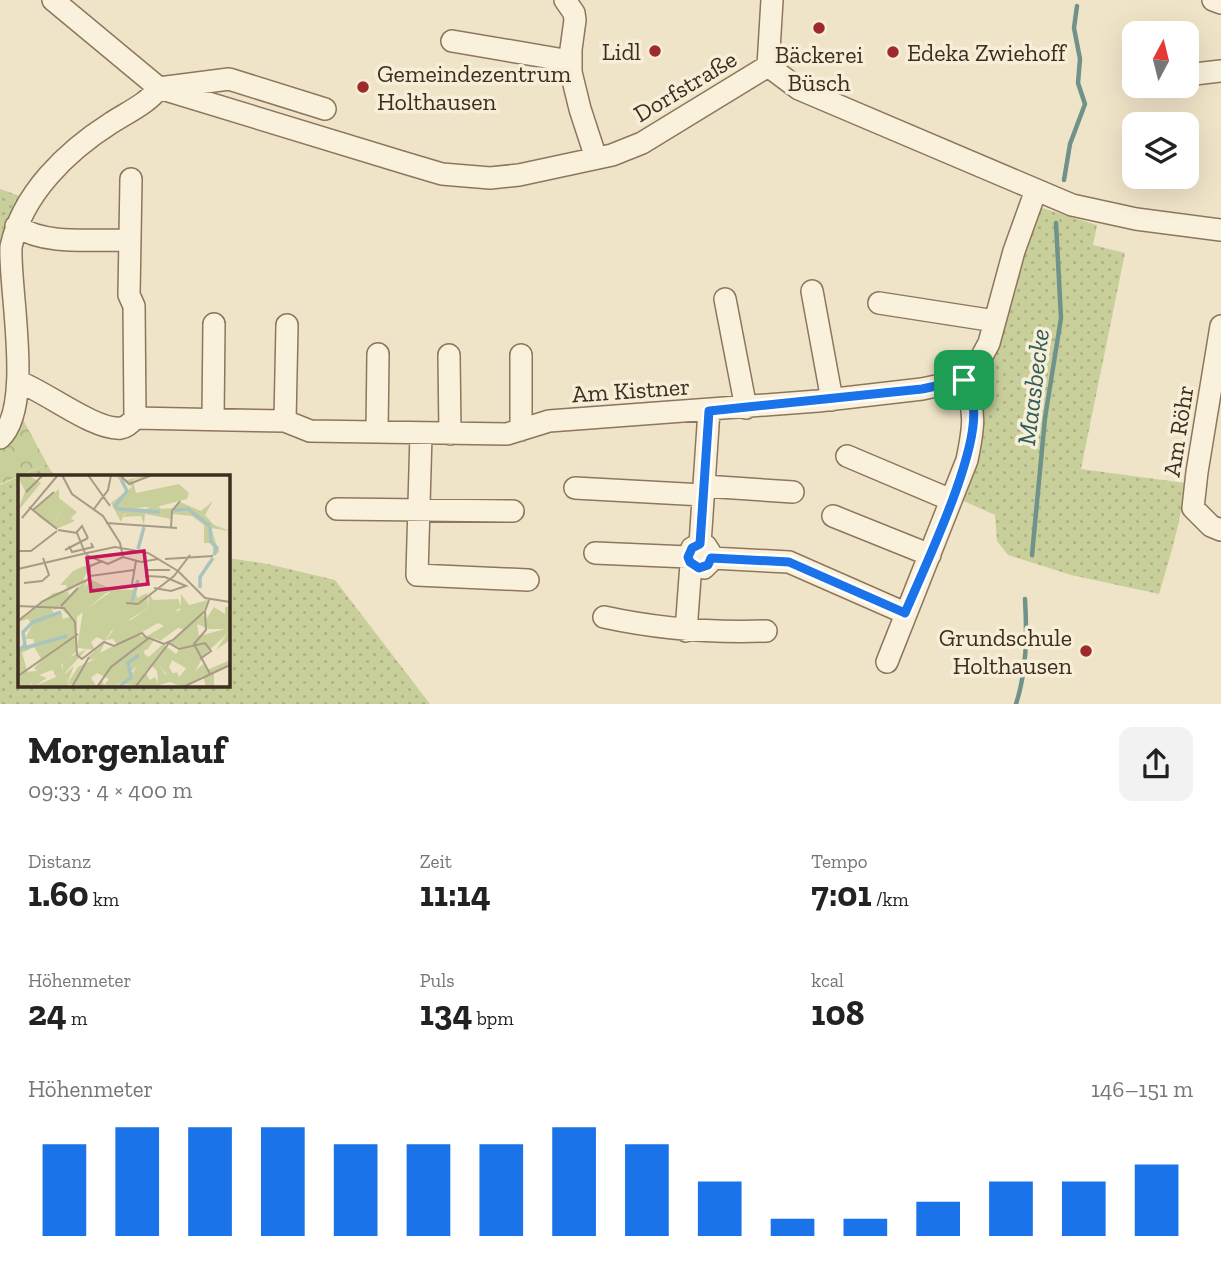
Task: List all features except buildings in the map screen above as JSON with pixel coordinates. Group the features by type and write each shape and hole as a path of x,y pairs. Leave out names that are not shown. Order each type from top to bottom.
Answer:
{"street":[{"name":"Dorfstraße","path":"53,0 159,88 442,174 490,178 519,175 612,155 642,143 768,66 799,89 1072,205 1136,219 1221,230"},
{"path":"565,0 574,13 575,20 570,61 574,86 596,158"},
{"path":"768,66 772,0"},
{"path":"1213,0 1221,3"},
{"path":"452,41 570,61"},
{"path":"1199,74 1221,71"},
{"path":"0,438 11,418 19,382 10,260 16,226 34,193 70,156 104,128 149,100 159,88 229,79 325,109"},
{"path":"131,178 129,295 134,306 135,418"},
{"path":"887,662 967,460 973,431 973,405 964,380 973,373 989,343 1013,251 1035,190"},
{"path":"16,226 45,238 130,240"},
{"path":"812,291 832,400"},
{"path":"725,299 746,408"},
{"path":"878,303 995,321"},
{"path":"213,419 214,324"},
{"path":"285,421 287,325"},
{"name":"Am Röhr","path":"1221,326 1214,408 1193,508 1211,526 1221,530"},
{"path":"377,432 378,354"},
{"path":"449,355 450,434"},
{"path":"521,355 521,430"},
{"name":"Am Kistner","path":"19,382 36,389 69,410 108,426 122,428 135,418 213,419 285,421 310,430 507,434 548,421 832,400 922,389 964,380"},
{"path":"686,631 698,556 709,411"},
{"path":"421,434 417,575 528,580"},
{"path":"847,456 951,500"},
{"path":"575,488 793,492"},
{"path":"337,509 513,512"},
{"path":"833,516 930,555"},
{"path":"595,553 789,562 905,613"},
{"path":"604,617 686,631 766,631"}],"green space":[{"path":"0,189 20,196 5,251 0,251"},
{"path":"1039,207 1097,225 1093,245 1125,253 1081,469 1185,483 1178,526 1159,594 1071,575 1008,555 997,541 995,515 957,498 975,380"},
{"path":"20,414 47,464 0,484 0,444"},
{"path":"47,464 53,475 22,475"},
{"path":"18,477 18,687 229,687 229,558 268,564 335,580 430,704 0,704 0,485"}],"waterway":[{"name":"Maasbecke","path":"1064,180 1070,144 1085,104 1078,83 1080,59 1074,28 1077,6"},
{"name":"Maasbecke","path":"1032,555 1045,418 1061,318 1056,223"},
{"name":"Maasbecke","path":"1016,704 1025,652 1025,599"}],"place":[{"name":"Bäckerei Büsch","path":"819,28"},
{"name":"Lidl","path":"655,51"},
{"name":"Edeka Zwiehoff","path":"893,52"},
{"name":"Gemeindezentrum Holthausen","path":"363,87"},
{"name":"Grundschule Holthausen","path":"1086,651"}],"route":[{"path":"964,380 973,405 973,431 967,460 905,613 789,562 711,558 708,565 699,568 690,562 689,552 700,544 709,411 922,389 964,380"}]}
